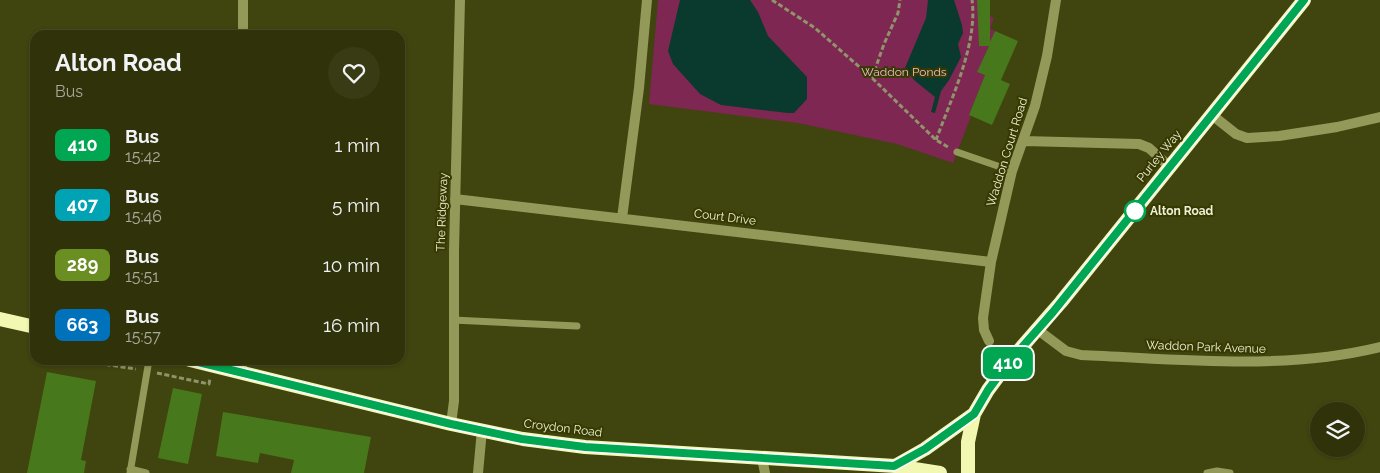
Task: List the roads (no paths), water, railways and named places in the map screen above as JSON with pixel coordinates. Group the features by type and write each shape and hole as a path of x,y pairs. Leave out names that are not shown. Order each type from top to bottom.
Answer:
{"highway":[{"name":"Purley Way","path":"974,414 983,397 1008,363 1038,330 1304,0"},
{"path":"0,319 30,325"},
{"name":"Croydon Road","path":"242,366 451,424 522,439 585,447 762,458 940,473"},
{"path":"894,469 974,414"},
{"path":"968,473 968,442 974,414"}],"street":[{"path":"243,0 243,30"},
{"name":"The Ridgeway","path":"451,424 454,401 453,320 460,0"},
{"path":"622,218 639,88 647,0"},
{"name":"Waddon Court Road","path":"989,341 984,330 983,318 991,262 1012,171 1035,106 1056,0"},
{"path":"1212,115 1241,136 1247,138 1260,138 1337,127 1380,117"},
{"path":"1024,141 1139,144 1149,148 1170,167"},
{"name":"Court Drive","path":"455,199 991,262"},
{"name":"Waddon Park Avenue","path":"1038,330 1066,351 1081,355 1261,363 1329,357 1380,347"},
{"path":"478,473 482,430"},
{"path":"762,458 765,473"}],"lane":[{"path":"958,152 1012,171"},
{"path":"453,320 577,326"},
{"path":"146,473 130,471 148,365"},
{"path":"1207,473 1217,471 1230,473"}],"water":[{"path":"680,0 750,0 758,12 768,36 807,77 807,99 794,113 788,113 721,105 700,94 673,64 668,51"},
{"name":"Waddon Ponds","path":"928,0 954,0 963,33 958,44 961,57 941,91 935,113 931,112 935,97 914,80 905,68 926,18"}],"place":[{"name":"Alton Road","path":"1135,211"}]}
